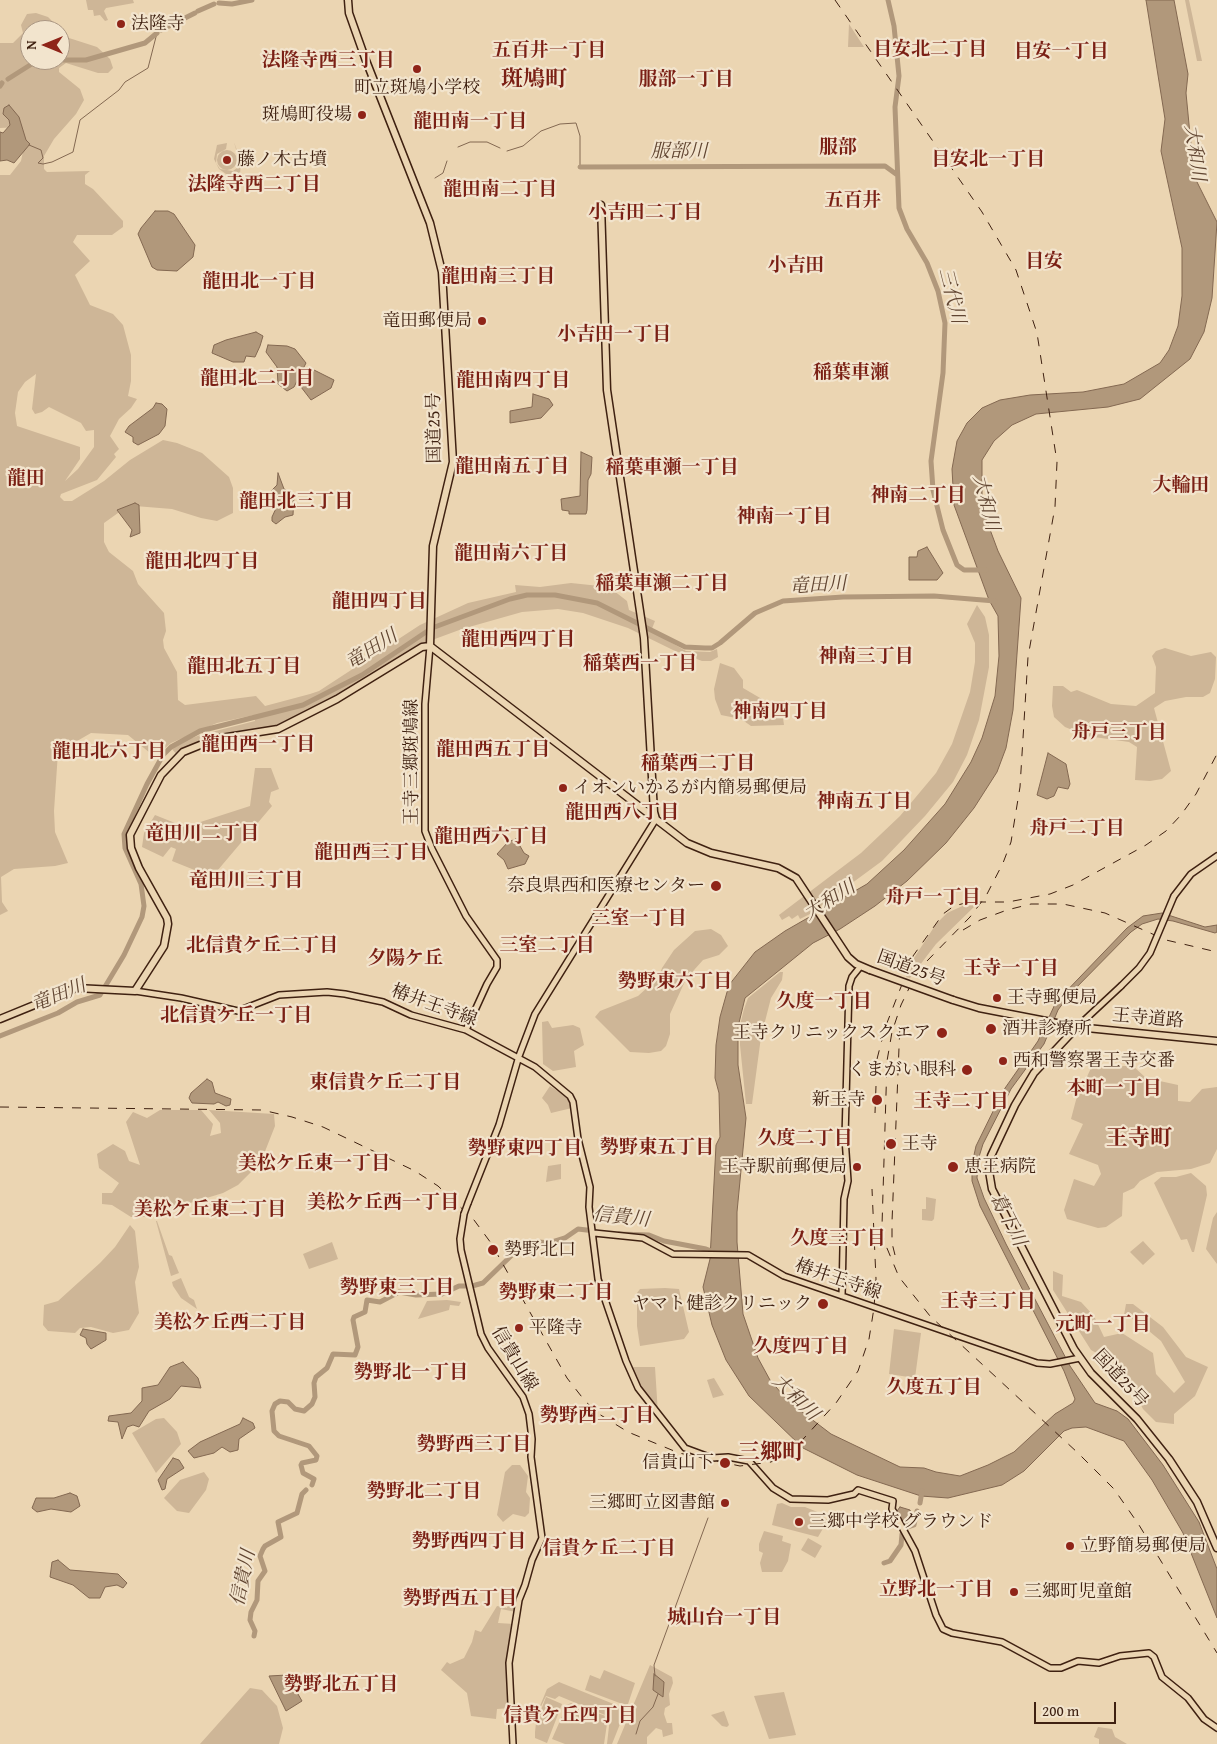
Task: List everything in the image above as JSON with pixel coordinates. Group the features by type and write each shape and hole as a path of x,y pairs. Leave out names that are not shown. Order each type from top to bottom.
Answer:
{"highway":[{"name":"国道25号","path":"348,0 349,13 364,58 430,223 442,272 453,462 433,546 430,642 656,819 696,847 778,868 796,878 806,890 848,957 860,967 979,1008 1077,1027"},
{"path":"602,205 607,390 643,634 656,819"},
{"path":"0,1019 33,1007 68,990 89,988 135,991 164,946 168,924 167,918 131,848 130,835 161,775 183,752 203,742 270,732 286,726 337,699 430,642"},
{"path":"646,764 649,767 650,796 653,802"},
{"path":"653,785 656,819"},
{"name":"国道25号","path":"1077,1027 1027,1082 996,1143 990,1172 992,1189 1077,1359 1137,1419 1168,1459 1197,1502 1217,1548"},
{"name":"王寺道路","path":"1077,1027 1217,1041"}],"main road":[{"name":"王寺三郷斑鳩線","path":"430,642 424,712 425,831 427,840 460,906 493,952 498,964 466,1030"},
{"name":"信貴山線","path":"513,1744 509,1663 519,1600 526,1585 532,1560 542,1538 531,1457 532,1439 529,1414 523,1397 488,1348 481,1334 460,1239 464,1214 499,1125 519,1056 543,998 656,819"},
{"path":"1077,1027 1139,968 1150,953 1174,896 1184,880 1197,868 1217,856"},
{"path":"842,1296 844,1199 848,1181 845,1138 849,986 852,977 860,967"},
{"name":"椿井王寺線","path":"135,991 177,997 238,1011 279,995 341,993 383,1002 412,1015 466,1030 504,1052 519,1056 566,1093 574,1102 578,1139 590,1187 590,1207 594,1231 607,1236 635,1236 652,1242 669,1252 748,1255 784,1276 1037,1363 1053,1363 1077,1359"},
{"path":"594,1231 602,1296 627,1364 638,1388 684,1448 712,1458 728,1457 749,1461 773,1488 791,1498 828,1500 854,1494 858,1490 893,1501 892,1509 911,1542 936,1615 943,1629 952,1633 1002,1642 1050,1668 1061,1668 1078,1662 1099,1663 1127,1655 1149,1653 1154,1657 1162,1676 1188,1698 1204,1719 1217,1728"}],"shaded area":[{"path":"86,0 133,0 134,3 106,8 104,11 108,20 105,21 100,15 94,16 93,10 88,10"},
{"path":"1146,0 1174,0 1188,74 1186,93 1194,176 1217,222 1212,298 1204,332 1190,359 1140,399 1108,407 1036,414 1012,425 994,441 982,460 982,508 998,551 1021,598 1013,710 1006,748 997,772 974,808 946,843 907,881 875,906 840,929 813,943 745,998 738,1027 738,1065 746,1118 737,1212 737,1242 743,1314 758,1358 770,1380 789,1402 831,1434 900,1467 924,1468 960,1476 1014,1452 1055,1414 1073,1403 1075,1399 1064,1371 980,1206 972,1181 972,1164 976,1146 1003,1091 1038,1041 1056,1002 1127,928 1143,916 1162,913 1205,927 1217,925 1217,932 1215,933 1173,921 1158,919 1142,924 1131,932 1069,995 1058,1010 1044,1044 1011,1089 983,1144 978,1160 977,1178 984,1198 1006,1244 1070,1366 1095,1403 1117,1411 1128,1419 1163,1465 1199,1522 1217,1569 1217,1618 1183,1533 1152,1480 1124,1441 1086,1427 1072,1428 1064,1431 1024,1471 1002,1485 948,1498 921,1496 857,1475 803,1448 749,1396 726,1360 712,1325 703,1287 710,1259 716,1145 720,1137 719,1093 715,1078 716,1045 720,1017 729,985 755,952 785,931 867,884 904,850 945,804 971,762 982,738 995,696 999,656 998,616 989,600 954,505 952,469 957,441 967,423 982,408 1000,400 1030,395 1083,392 1124,384 1160,363 1169,350 1178,326 1182,296 1182,248 1161,151 1165,119"},
{"path":"1185,0 1189,0 1202,61 1197,61"},
{"path":"36,13 51,20 24,20 27,14"},
{"path":"849,24 864,47 848,47"},
{"path":"20,36 20,70 59,70 80,89 84,100 76,114 54,139 44,156 44,169 47,172 90,171 85,175 85,184 93,189 123,221 123,227 112,235 77,235 73,242 90,261 75,275 90,305 113,314 123,325 131,355 131,381 128,396 137,399 131,408 119,419 110,436 119,449 114,454 116,457 97,480 61,494 60,497 64,501 72,501 104,481 130,460 163,440 177,443 202,453 229,477 233,488 233,513 217,521 172,509 135,506 118,513 104,523 104,542 109,552 133,571 138,584 164,613 166,631 163,640 164,648 177,672 178,700 185,705 256,696 265,706 319,691 420,625 468,603 516,592 515,585 540,587 571,583 609,587 627,601 629,610 655,621 651,631 686,651 710,652 717,649 718,657 711,661 702,661 673,650 628,628 583,613 558,609 522,612 462,629 424,643 379,673 283,726 221,736 177,755 172,749 184,741 200,735 255,721 254,715 217,723 171,743 155,757 128,735 91,733 58,752 54,811 55,832 68,863 55,866 14,869 1,877 2,902 8,911 0,915 0,175 10,175 21,161 25,142 19,127 0,128 0,43 13,43","holes":["36,374 32,409 35,414 49,407 81,423 86,431 94,430 94,447 78,469 65,481 80,459 80,447 17,426 15,413 18,392 25,382"]},
{"path":"70,38 97,47 110,59 113,68 108,73 98,73 70,64"},
{"path":"9,105 19,117 26,140 30,144 14,163 7,160 0,161 0,132 3,133 10,125 9,120 3,114 4,108"},
{"path":"234,142 241,162 240,174 226,174 219,169 216,163 220,169 233,171 237,168 239,160"},
{"path":"227,143 226,149 217,154 216,163 214,159 217,145"},
{"path":"227,150 234,153 237,160 234,167 227,170 220,167 217,160 220,153"},
{"path":"155,211 168,211 174,214 195,245 193,257 177,271 157,270 152,267 138,234"},
{"path":"256,332 263,336 255,357 246,356 244,362 233,362 212,353 214,345"},
{"path":"268,345 287,346 295,349 306,363 294,387 287,391 278,384 277,367 266,352"},
{"path":"310,368 334,380 331,388 311,400 301,387"},
{"path":"533,394 549,399 553,405 541,418 510,423 510,411 532,407"},
{"path":"156,403 162,404 167,409 165,426 159,434 138,445 133,442 133,437 125,432 129,426 153,408"},
{"path":"581,452 592,457 591,474 588,480 587,510 586,514 569,514 569,511 562,510 561,499 580,496"},
{"path":"278,473 284,489 294,495 293,515 285,517 276,524 272,521 272,517 279,502 271,491 277,485"},
{"path":"135,503 139,505 140,533 130,537 132,530 117,510"},
{"path":"927,547 943,573 937,580 909,580 909,557 917,557 918,551"},
{"path":"977,605 985,617 989,635 989,667 979,720 967,755 953,782 925,816 882,861 810,914 800,919 798,915 792,919 789,916 782,920 779,915 861,853 900,816 936,773 952,744 970,692 975,662 975,643 967,624"},
{"path":"1165,648 1191,656 1211,652 1216,657 1215,679 1210,693 1203,697 1186,697 1165,701 1154,708 1171,771 1162,779 1150,781 1135,780 1137,747 1129,742 1087,736 1065,727 1054,717 1052,706 1053,686 1063,686 1071,692 1077,690 1111,704 1136,706 1155,693 1156,667 1152,656 1156,651"},
{"path":"720,663 734,668 743,680 743,688 767,702 772,711 783,718 784,725 751,726 741,719 721,715 715,699 714,689"},
{"path":"1048,753 1066,764 1070,784 1068,789 1058,787 1054,796 1047,799 1037,795"},
{"path":"255,768 271,768 279,789 271,792 269,802 272,806 212,877 172,861 176,849 171,847 163,857 142,847 144,833 155,815 185,827 250,806"},
{"path":"516,839 524,853 529,856 525,864 508,869 504,860 497,854 508,842"},
{"path":"967,904 977,904 936,944 910,978 906,977 914,958 936,924 947,913"},
{"path":"711,929 721,935 728,946 719,955 703,960 686,979 670,1014 670,1034 666,1046 661,1051 649,1053 630,1052 595,1017 600,1011 638,996 659,977 662,968 674,950 695,931"},
{"path":"780,972 783,972 782,980 771,998 761,1037 752,1104 746,1104 740,1045 740,1025 744,1009 748,998"},
{"path":"548,1021 552,1028 573,1025 580,1028 584,1045 574,1051 576,1067 553,1071 543,1064 542,1022"},
{"path":"1092,1066 1133,1066 1146,1078 1178,1085 1178,1101 1190,1102 1202,1089 1217,1087 1217,1149 1210,1163 1191,1169 1157,1172 1140,1181 1134,1188 1123,1193 1122,1216 1106,1227 1098,1228 1067,1219 1064,1210 1074,1179 1094,1186 1101,1174 1098,1165 1069,1154 1083,1124 1071,1119 1076,1100"},
{"path":"207,1079 212,1082 215,1093 231,1099 230,1105 226,1106 218,1102 214,1104 192,1103 189,1098 191,1093"},
{"path":"550,1086 567,1097 572,1108 551,1113 548,1105 542,1098"},
{"path":"160,1110 201,1110 213,1124 210,1136 221,1133 220,1123 209,1110 274,1114 275,1126 264,1154 258,1154 251,1172 238,1185 223,1193 144,1217 131,1217 112,1205 102,1204 102,1193 112,1193 119,1183 99,1168 97,1154 113,1144 125,1151 129,1161 140,1165 126,1122 133,1112 147,1118"},
{"path":"561,1164 561,1179 546,1182 548,1166"},
{"path":"1191,1173 1206,1186 1207,1195 1194,1252 1192,1252 1187,1239 1181,1240 1154,1183 1161,1177 1176,1177"},
{"path":"926,1197 936,1199 934,1219 932,1221 922,1220 922,1209 926,1209"},
{"path":"1217,1212 1217,1264 1206,1249 1213,1218"},
{"path":"156,1221 169,1255 172,1256 179,1273 171,1276"},
{"path":"130,1225 135,1231 139,1267 135,1282 139,1313 129,1330 113,1333 91,1327 80,1328 75,1333 48,1331 43,1325 44,1305 58,1301 100,1263 115,1247"},
{"path":"1143,1241 1155,1254 1143,1265 1130,1252"},
{"path":"332,1242 338,1259 309,1269 303,1254"},
{"path":"1053,1271 1063,1275 1062,1296 1081,1302 1094,1316 1104,1337 1122,1333 1153,1353 1156,1374 1174,1393 1185,1382 1161,1341 1138,1322 1124,1315 1126,1304 1133,1304 1163,1327 1186,1357 1208,1367 1195,1396 1174,1414 1174,1424 1156,1422 1143,1409 1122,1367 1091,1350 1053,1290"},
{"path":"181,1278 189,1297 194,1300 197,1309 181,1298 173,1286 172,1282"},
{"path":"640,1289 679,1289 689,1332 684,1339 640,1346 637,1326 637,1293"},
{"path":"447,1300 461,1302 459,1306 450,1305 449,1310 418,1319 427,1301"},
{"path":"83,1329 106,1333 106,1340 91,1349 87,1344 86,1338 80,1335"},
{"path":"894,1329 921,1333 915,1378 889,1374"},
{"path":"183,1362 198,1378 201,1388 181,1386 170,1399 149,1411 139,1427 133,1425 127,1427 122,1439 118,1422 108,1421 109,1416 131,1413 142,1401 142,1388 158,1385 170,1367"},
{"path":"631,1367 655,1367 658,1414 641,1389"},
{"path":"714,1378 724,1395 713,1398 707,1380"},
{"path":"164,1418 177,1432 181,1444 156,1473 132,1433 156,1419"},
{"path":"243,1418 253,1423 255,1428 239,1439 238,1450 230,1452 222,1447 214,1453 194,1458 188,1451 200,1442 240,1424"},
{"path":"173,1458 179,1460 184,1468 167,1479 165,1489 162,1490 158,1480"},
{"path":"512,1465 520,1465 528,1476 526,1492 530,1498 529,1513 525,1517 513,1514 503,1522 497,1515 505,1472"},
{"path":"204,1472 209,1479 206,1490 189,1513 177,1511 164,1498 180,1480"},
{"path":"70,1493 77,1496 80,1506 71,1512 51,1509 37,1512 32,1508 36,1498 54,1498"},
{"name":"三郷中学校 グラウンド","path":"782,1503 791,1507 805,1507 825,1515 824,1518 828,1520 818,1537 772,1525 777,1504"},
{"path":"900,1507 910,1510 912,1517 910,1523 904,1524 897,1511"},
{"path":"764,1531 783,1536 782,1541 791,1544 788,1561 782,1572 762,1572 760,1563 763,1553 759,1551 759,1544"},
{"path":"808,1538 822,1546 815,1558 801,1550"},
{"path":"58,1560 70,1570 118,1574 127,1583 123,1588 117,1585 105,1587 100,1598 89,1598 73,1585 50,1577 52,1562"},
{"path":"509,1599 517,1600 516,1612 501,1609 498,1623 514,1624 507,1668 511,1708 497,1709 496,1719 471,1716 467,1693 441,1670 447,1662 450,1664 464,1658 472,1642 475,1630 481,1632 497,1606 507,1608"},
{"path":"650,1665 672,1677 673,1683 669,1694 670,1705 665,1708 664,1714 667,1723 672,1723 673,1734 663,1737 662,1730 656,1728 647,1737 647,1744 617,1744"},
{"path":"604,1670 635,1683 628,1704 625,1705 585,1690 590,1675 600,1679"},
{"path":"654,1674 664,1682 663,1697 653,1690"},
{"path":"287,1675 302,1701 286,1711 269,1676"},
{"path":"559,1682 626,1709 612,1744 607,1744 610,1717 559,1696 555,1699 546,1696 533,1723 547,1689"},
{"path":"250,1688 262,1690 277,1706 283,1728 279,1744 200,1744"},
{"path":"784,1692 796,1735 769,1739 754,1696"},
{"path":"546,1697 562,1704 547,1743 535,1738 536,1723"},
{"path":"571,1703 608,1717 604,1744 565,1744 552,1739 567,1705"},
{"path":"724,1711 729,1725 727,1727 722,1726 711,1715"},
{"path":"1098,1727 1112,1729 1115,1737 1127,1744 1099,1744 1099,1739 1094,1737"}],"waterway":[{"path":"219,3 232,4 252,0"},
{"name":"三代川","path":"888,0 894,26 899,76 895,107 899,208 907,229 927,263 938,291 945,323 943,373 931,461 933,490 943,530 957,565 964,570 986,570"},
{"path":"198,11 214,4"},
{"path":"161,30 195,13"},
{"path":"29,145 41,150 43,158 38,163 43,164 73,152 80,120 119,90 125,82 148,68 157,33"},
{"path":"8,79 38,60 86,60 145,43 157,33"},
{"name":"服部川","path":"507,151 523,146 541,131 560,124 576,123 580,136 580,167"},
{"name":"服部川","path":"458,147 470,142 487,142 500,148"},
{"name":"服部川","path":"435,178 443,173 447,161"},
{"name":"服部川","path":"580,167 885,166 896,174"},
{"name":"竜田川","path":"0,1036 58,1013 77,1002 100,995 124,955 142,917 144,906 141,884 125,848 124,834 147,784 163,755 171,747 200,731 303,705 362,675 432,628 510,599 527,595 555,595 597,603 685,647 712,648 755,613 783,601 843,597 934,596 995,601"},
{"name":"信貴川","path":"472,1286 483,1283 514,1253 539,1242 549,1243 565,1238 578,1229 595,1231"},
{"name":"信貴川","path":"619,1234 649,1235 664,1241 717,1253"},
{"name":"信貴川","path":"312,1485 314,1479 303,1473 301,1465 302,1463 316,1460 317,1456 309,1446 279,1436 274,1431 272,1411 275,1404 280,1401 288,1402 295,1409 304,1411 312,1404 315,1397 314,1383 316,1377 327,1368 333,1354 355,1355 358,1347 353,1320 354,1317 365,1312 367,1300 380,1302 399,1292 416,1295 442,1294 459,1286 466,1286"},
{"name":"信貴川","path":"254,1636 255,1631 250,1620 251,1612 257,1600 258,1581 265,1571 260,1556 265,1546 281,1537 278,1522 297,1513 302,1494 306,1490"},
{"path":"920,1503 922,1491"},
{"path":"905,1528 914,1525 917,1511"},
{"path":"655,1676 654,1665 708,1518"},
{"path":"884,1563 890,1561 901,1545 902,1534"},
{"path":"636,1734 640,1721 653,1707 658,1694"}],"railway":[{"path":"835,0 982,212 1016,270 1037,333 1057,462 1055,507 1028,657 1020,787 1011,842 1003,863 986,896 970,917 927,961 913,980 901,1005 892,1032 887,1061 882,1226 884,1241 899,1277 930,1316 1078,1453 1114,1489 1139,1525 1217,1653"},
{"path":"875,1113 877,1059 885,1028 913,956 943,914 954,906 969,902 1008,902 1050,894 1073,885 1146,845 1166,831 1181,815 1196,794 1217,754"},
{"path":"963,930 980,920 1007,910 1031,904 1063,904 1105,913 1166,940 1217,952"},
{"path":"895,1255 892,1243 892,1222 900,1023"},
{"path":"0,1107 262,1110 323,1127 415,1171 438,1186 474,1220 491,1243 567,1378 585,1401 599,1414 628,1432 679,1453 740,1466 771,1462 795,1448 836,1403 858,1371 869,1339 874,1308 876,1279 872,1189"}],"place":[{"name":"法隆寺","path":"121,24"},
{"name":"町立斑鳩小学校","path":"417,69"},
{"name":"斑鳩町役場","path":"362,115"},
{"name":"藤ノ木古墳","path":"227,160"},
{"name":"竜田郵便局","path":"482,321"},
{"name":"イオンいかるが内簡易郵便局","path":"563,788"},
{"name":"奈良県西和医療センター","path":"716,886"},
{"name":"王寺郵便局","path":"997,998"},
{"name":"酒井診療所","path":"991,1029"},
{"name":"王寺クリニックスクエア","path":"942,1033"},
{"name":"西和警察署王寺交番","path":"1003,1061"},
{"name":"くまがい眼科","path":"967,1070"},
{"name":"新王寺","path":"877,1100"},
{"name":"王寺","path":"891,1144"},
{"name":"王寺駅前郵便局","path":"857,1167"},
{"name":"恵王病院","path":"953,1167"},
{"name":"勢野北口","path":"493,1250"},
{"name":"ヤマト健診クリニック","path":"823,1304"},
{"name":"平隆寺","path":"519,1328"},
{"name":"信貴山下","path":"725,1463"},
{"name":"三郷町立図書館","path":"725,1503"},
{"name":"三郷中学校 グラウンド","path":"799,1522"},
{"name":"立野簡易郵便局","path":"1070,1546"},
{"name":"三郷町児童館","path":"1014,1592"}],"district":[{"name":"目安北二丁目","path":"930,50"},
{"name":"五百井一丁目","path":"549,51"},
{"name":"目安一丁目","path":"1061,52"},
{"name":"法隆寺西三丁目","path":"328,61"},
{"name":"斑鳩町","path":"534,80"},
{"name":"服部一丁目","path":"686,80"},
{"name":"龍田南一丁目","path":"470,122"},
{"name":"服部","path":"838,148"},
{"name":"目安北一丁目","path":"988,160"},
{"name":"法隆寺西二丁目","path":"254,185"},
{"name":"龍田南二丁目","path":"500,190"},
{"name":"五百井","path":"853,201"},
{"name":"小吉田二丁目","path":"645,213"},
{"name":"目安","path":"1044,262"},
{"name":"小吉田","path":"796,266"},
{"name":"龍田南三丁目","path":"498,277"},
{"name":"龍田北一丁目","path":"259,282"},
{"name":"小吉田一丁目","path":"614,335"},
{"name":"稲葉車瀬","path":"851,373"},
{"name":"龍田北二丁目","path":"257,379"},
{"name":"龍田南四丁目","path":"513,381"},
{"name":"龍田南五丁目","path":"512,467"},
{"name":"稲葉車瀬一丁目","path":"672,468"},
{"name":"龍田","path":"26,479"},
{"name":"大輪田","path":"1181,486"},
{"name":"神南二丁目","path":"918,496"},
{"name":"龍田北三丁目","path":"296,502"},
{"name":"神南一丁目","path":"784,517"},
{"name":"龍田南六丁目","path":"511,554"},
{"name":"龍田北四丁目","path":"202,562"},
{"name":"稲葉車瀬二丁目","path":"662,584"},
{"name":"龍田四丁目","path":"379,602"},
{"name":"龍田西四丁目","path":"518,640"},
{"name":"神南三丁目","path":"866,657"},
{"name":"稲葉西一丁目","path":"640,664"},
{"name":"龍田北五丁目","path":"244,667"},
{"name":"神南四丁目","path":"780,712"},
{"name":"舟戸三丁目","path":"1119,733"},
{"name":"龍田西一丁目","path":"258,745"},
{"name":"龍田西五丁目","path":"493,750"},
{"name":"龍田北六丁目","path":"109,752"},
{"name":"稲葉西二丁目","path":"698,764"},
{"name":"神南五丁目","path":"864,802"},
{"name":"龍田西八丁目","path":"622,813"},
{"name":"舟戸二丁目","path":"1077,829"},
{"name":"竜田川二丁目","path":"202,834"},
{"name":"龍田西六丁目","path":"491,837"},
{"name":"龍田西三丁目","path":"371,853"},
{"name":"竜田川三丁目","path":"246,881"},
{"name":"舟戸一丁目","path":"933,898"},
{"name":"三室一丁目","path":"639,919"},
{"name":"北信貴ケ丘二丁目","path":"262,946"},
{"name":"三室二丁目","path":"547,946"},
{"name":"夕陽ケ丘","path":"405,959"},
{"name":"王寺一丁目","path":"1011,969"},
{"name":"勢野東六丁目","path":"675,982"},
{"name":"久度一丁目","path":"824,1002"},
{"name":"北信貴ケ丘一丁目","path":"236,1016"},
{"name":"東信貴ケ丘二丁目","path":"385,1083"},
{"name":"本町一丁目","path":"1114,1089"},
{"name":"王寺二丁目","path":"961,1102"},
{"name":"久度二丁目","path":"805,1139"},
{"name":"王寺町","path":"1139,1139"},
{"name":"勢野東五丁目","path":"657,1148"},
{"name":"勢野東四丁目","path":"525,1149"},
{"name":"美松ケ丘東一丁目","path":"314,1164"},
{"name":"美松ケ丘西一丁目","path":"383,1203"},
{"name":"美松ケ丘東二丁目","path":"210,1210"},
{"name":"久度三丁目","path":"838,1239"},
{"name":"勢野東三丁目","path":"397,1288"},
{"name":"勢野東二丁目","path":"556,1293"},
{"name":"王寺三丁目","path":"988,1302"},
{"name":"美松ケ丘西二丁目","path":"230,1323"},
{"name":"元町一丁目","path":"1103,1325"},
{"name":"久度四丁目","path":"801,1347"},
{"name":"勢野北一丁目","path":"411,1373"},
{"name":"久度五丁目","path":"934,1388"},
{"name":"勢野西二丁目","path":"597,1416"},
{"name":"勢野西三丁目","path":"474,1445"},
{"name":"三郷町","path":"771,1453"},
{"name":"勢野北二丁目","path":"424,1492"},
{"name":"勢野西四丁目","path":"469,1542"},
{"name":"信貴ケ丘二丁目","path":"609,1549"},
{"name":"立野北一丁目","path":"936,1590"},
{"name":"勢野西五丁目","path":"460,1599"},
{"name":"城山台一丁目","path":"724,1618"},
{"name":"勢野北五丁目","path":"341,1685"},
{"name":"信貴ケ丘四丁目","path":"570,1716"}],"water label":[{"name":"大和川","path":"1194,153"},
{"name":"大和川","path":"985,503"},
{"name":"大和川","path":"830,901"},
{"name":"葛下川","path":"1007,1220"},
{"name":"大和川","path":"795,1398"}]}
